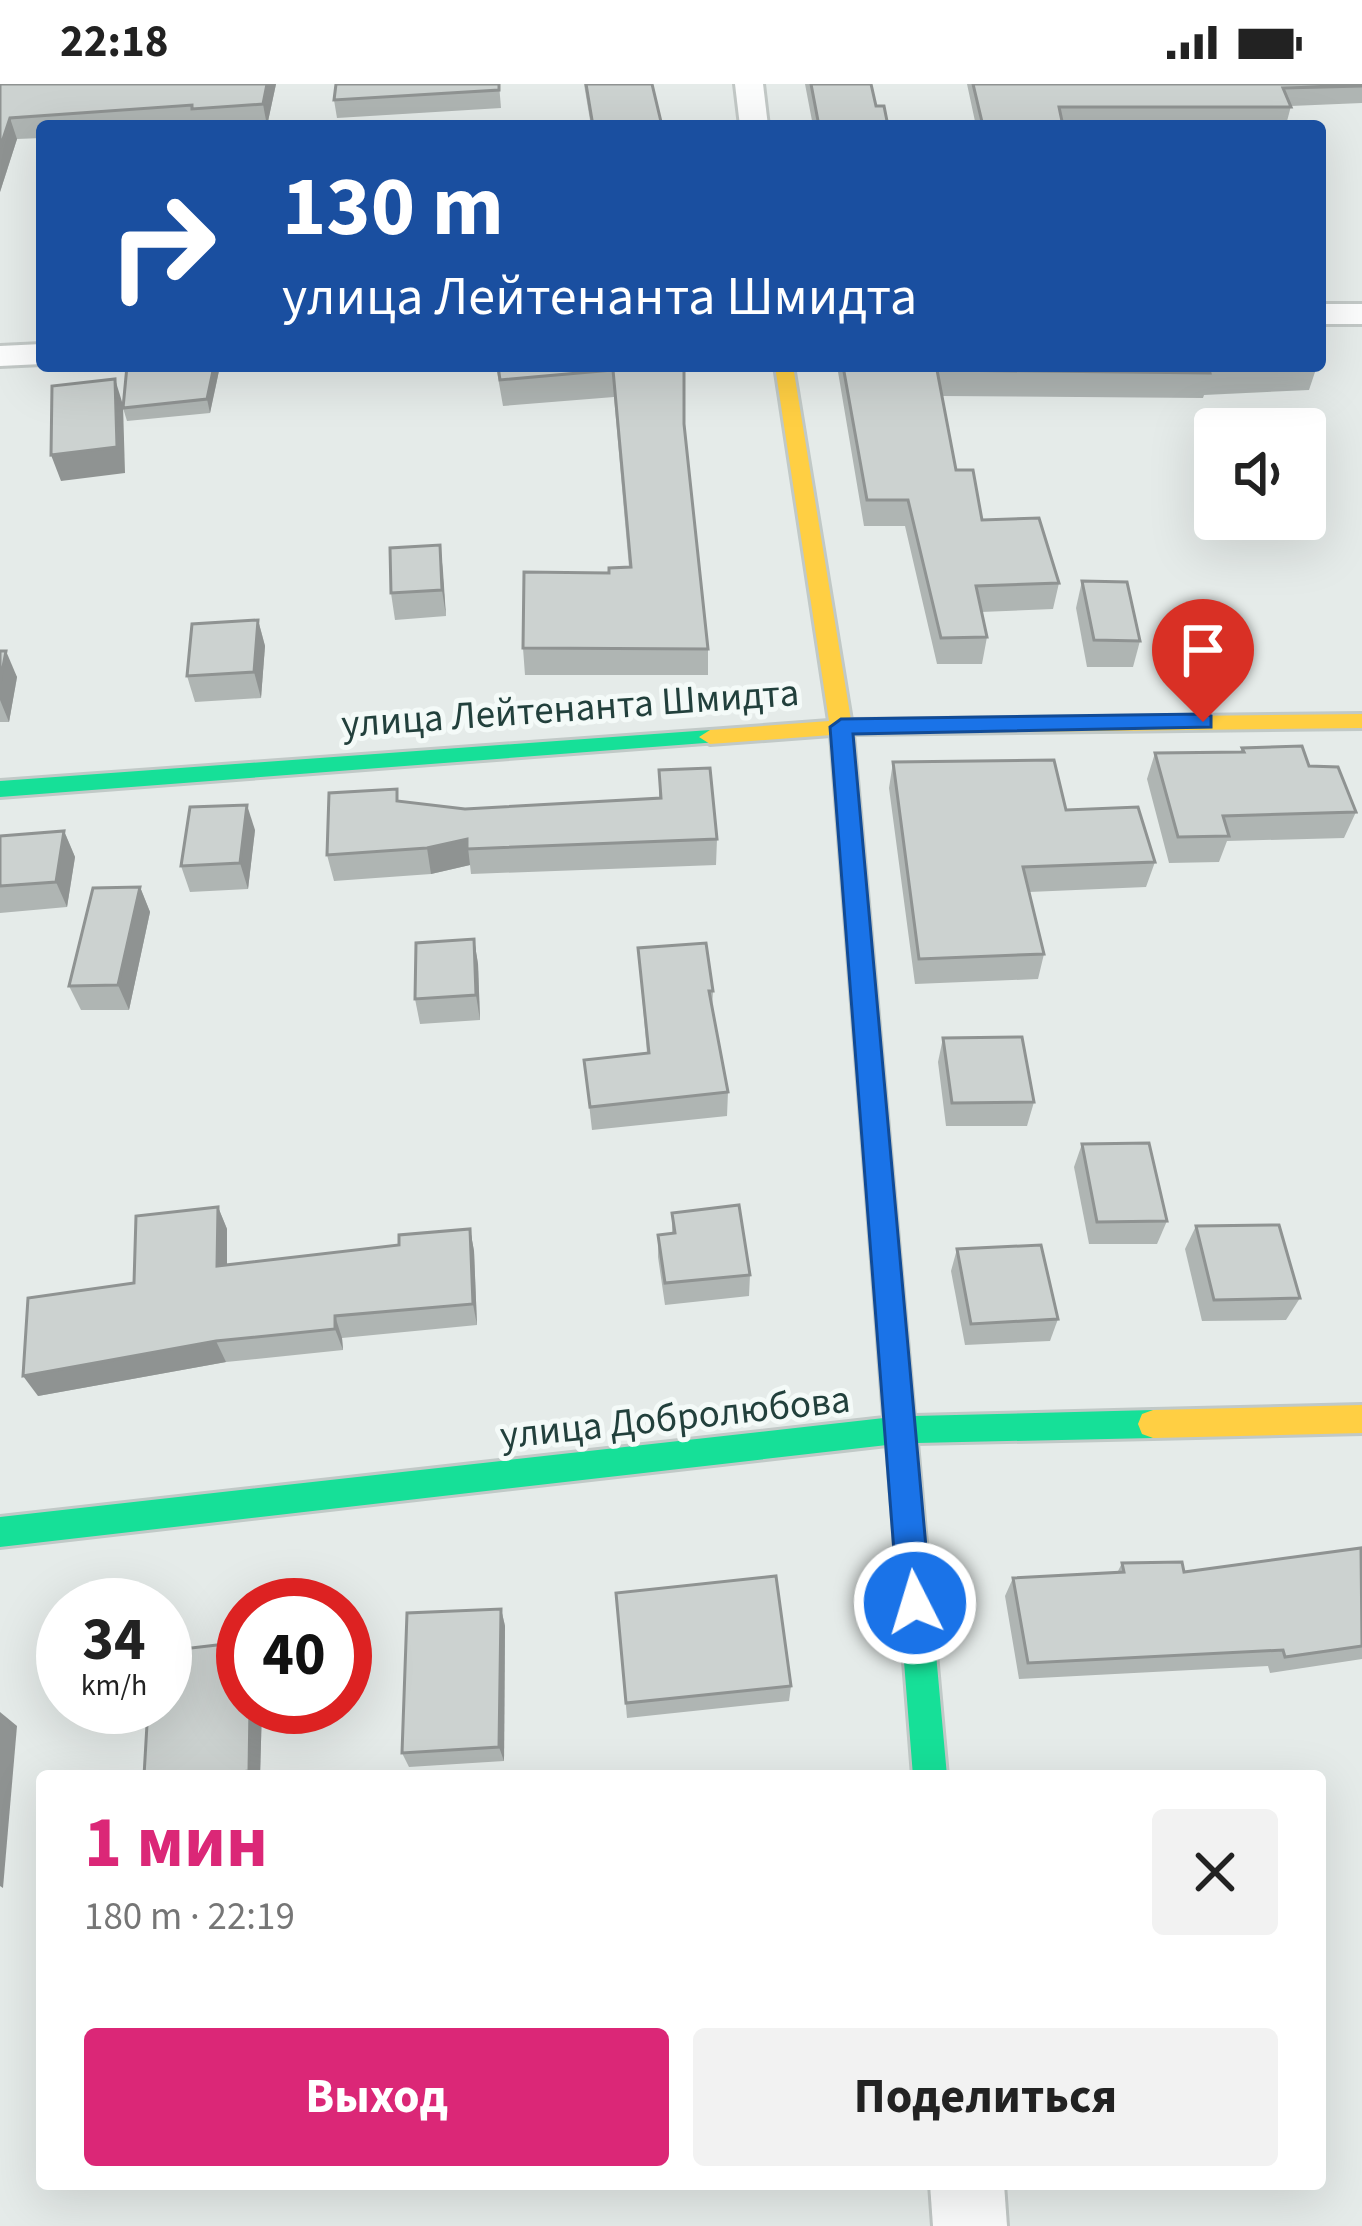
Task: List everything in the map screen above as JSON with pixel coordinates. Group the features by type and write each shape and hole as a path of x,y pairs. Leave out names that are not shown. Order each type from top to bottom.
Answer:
{"street":[{"path":"749,84 753,120"},
{"path":"1326,314 1362,314"},
{"path":"0,356 36,354"},
{"path":"785,372 841,727 929,1770"},
{"name":"улица Лейтенанта Шмидта","path":"0,789 841,727 1362,721"},
{"name":"улица Добролюбова","path":"0,1532 899,1430 1362,1419"},
{"path":"967,2190 970,2226"}],"building":[{"path":"0,84 267,84 263,104 10,118 0,148"},
{"path":"336,84 499,84 499,90 334,100"},
{"path":"586,84 652,84 661,120 592,120"},
{"path":"811,84 871,84 876,106 884,106 887,120 818,120"},
{"path":"973,84 1362,84 1283,88 1291,107 1059,107 1062,120 982,120"},
{"path":"126,372 213,372 207,399 123,408"},
{"path":"499,372 590,372 500,380"},
{"path":"613,372 684,372 684,424 708,649 523,648 524,572 609,573 609,568 631,567"},
{"path":"844,372 937,372 956,470 973,470 982,520 1039,518 1059,583 976,586 987,637 941,638 908,500 867,500"},
{"path":"115,379 117,447 51,455 52,386"},
{"path":"440,545 442,590 391,593 390,548"},
{"path":"1082,581 1127,582 1140,641 1094,640"},
{"path":"258,620 254,672 187,676 192,624"},
{"path":"0,651 6,651 0,683"},
{"path":"1302,746 1309,766 1338,767 1356,812 1223,816 1229,836 1178,837 1155,753"},
{"path":"1054,760 1066,810 1138,807 1155,862 1023,867 1044,954 919,959 893,762"},
{"path":"710,768 717,839 467,849 467,839 427,848 327,855 329,793 397,789 397,801 465,809 661,798 659,770"},
{"path":"247,805 240,863 181,866 190,807"},
{"path":"64,831 56,882 0,886 0,836"},
{"path":"140,887 118,985 69,986 93,888"},
{"path":"474,939 476,995 415,999 416,943"},
{"path":"706,943 713,991 709,991 728,1092 590,1107 584,1060 649,1053 638,948"},
{"path":"1022,1037 1034,1102 952,1103 943,1038"},
{"path":"1149,1143 1167,1221 1097,1222 1082,1144"},
{"path":"739,1205 750,1275 665,1283 658,1235 675,1233 672,1213"},
{"path":"218,1207 217,1266 399,1245 399,1235 470,1229 473,1304 335,1316 335,1329 216,1341 23,1376 28,1298 134,1283 136,1216"},
{"path":"1279,1225 1300,1298 1214,1300 1196,1226"},
{"path":"1041,1245 1058,1319 971,1324 957,1249"},
{"path":"1361,1548 1362,1646 1285,1657 1283,1650 1028,1663 1013,1578 1124,1572 1122,1563 1182,1562 1184,1572"},
{"path":"776,1576 791,1686 626,1703 616,1593"},
{"path":"501,1609 499,1747 402,1753 407,1613"},
{"path":"216,1645 216,1734 250,1734 249,1770 144,1770 146,1734 192,1734 192,1648"}],"traffic: fast":[{"path":"0,789 710,737"},
{"path":"886,1261 929,1770"},
{"path":"0,1532 899,1430 1153,1424"}],"traffic: slow":[{"path":"785,372 841,727 886,1261"},
{"path":"710,737 841,727 1362,721"},
{"path":"1153,1424 1362,1419"}],"route":[{"path":"915,1603 841,727 1203,722"}]}
